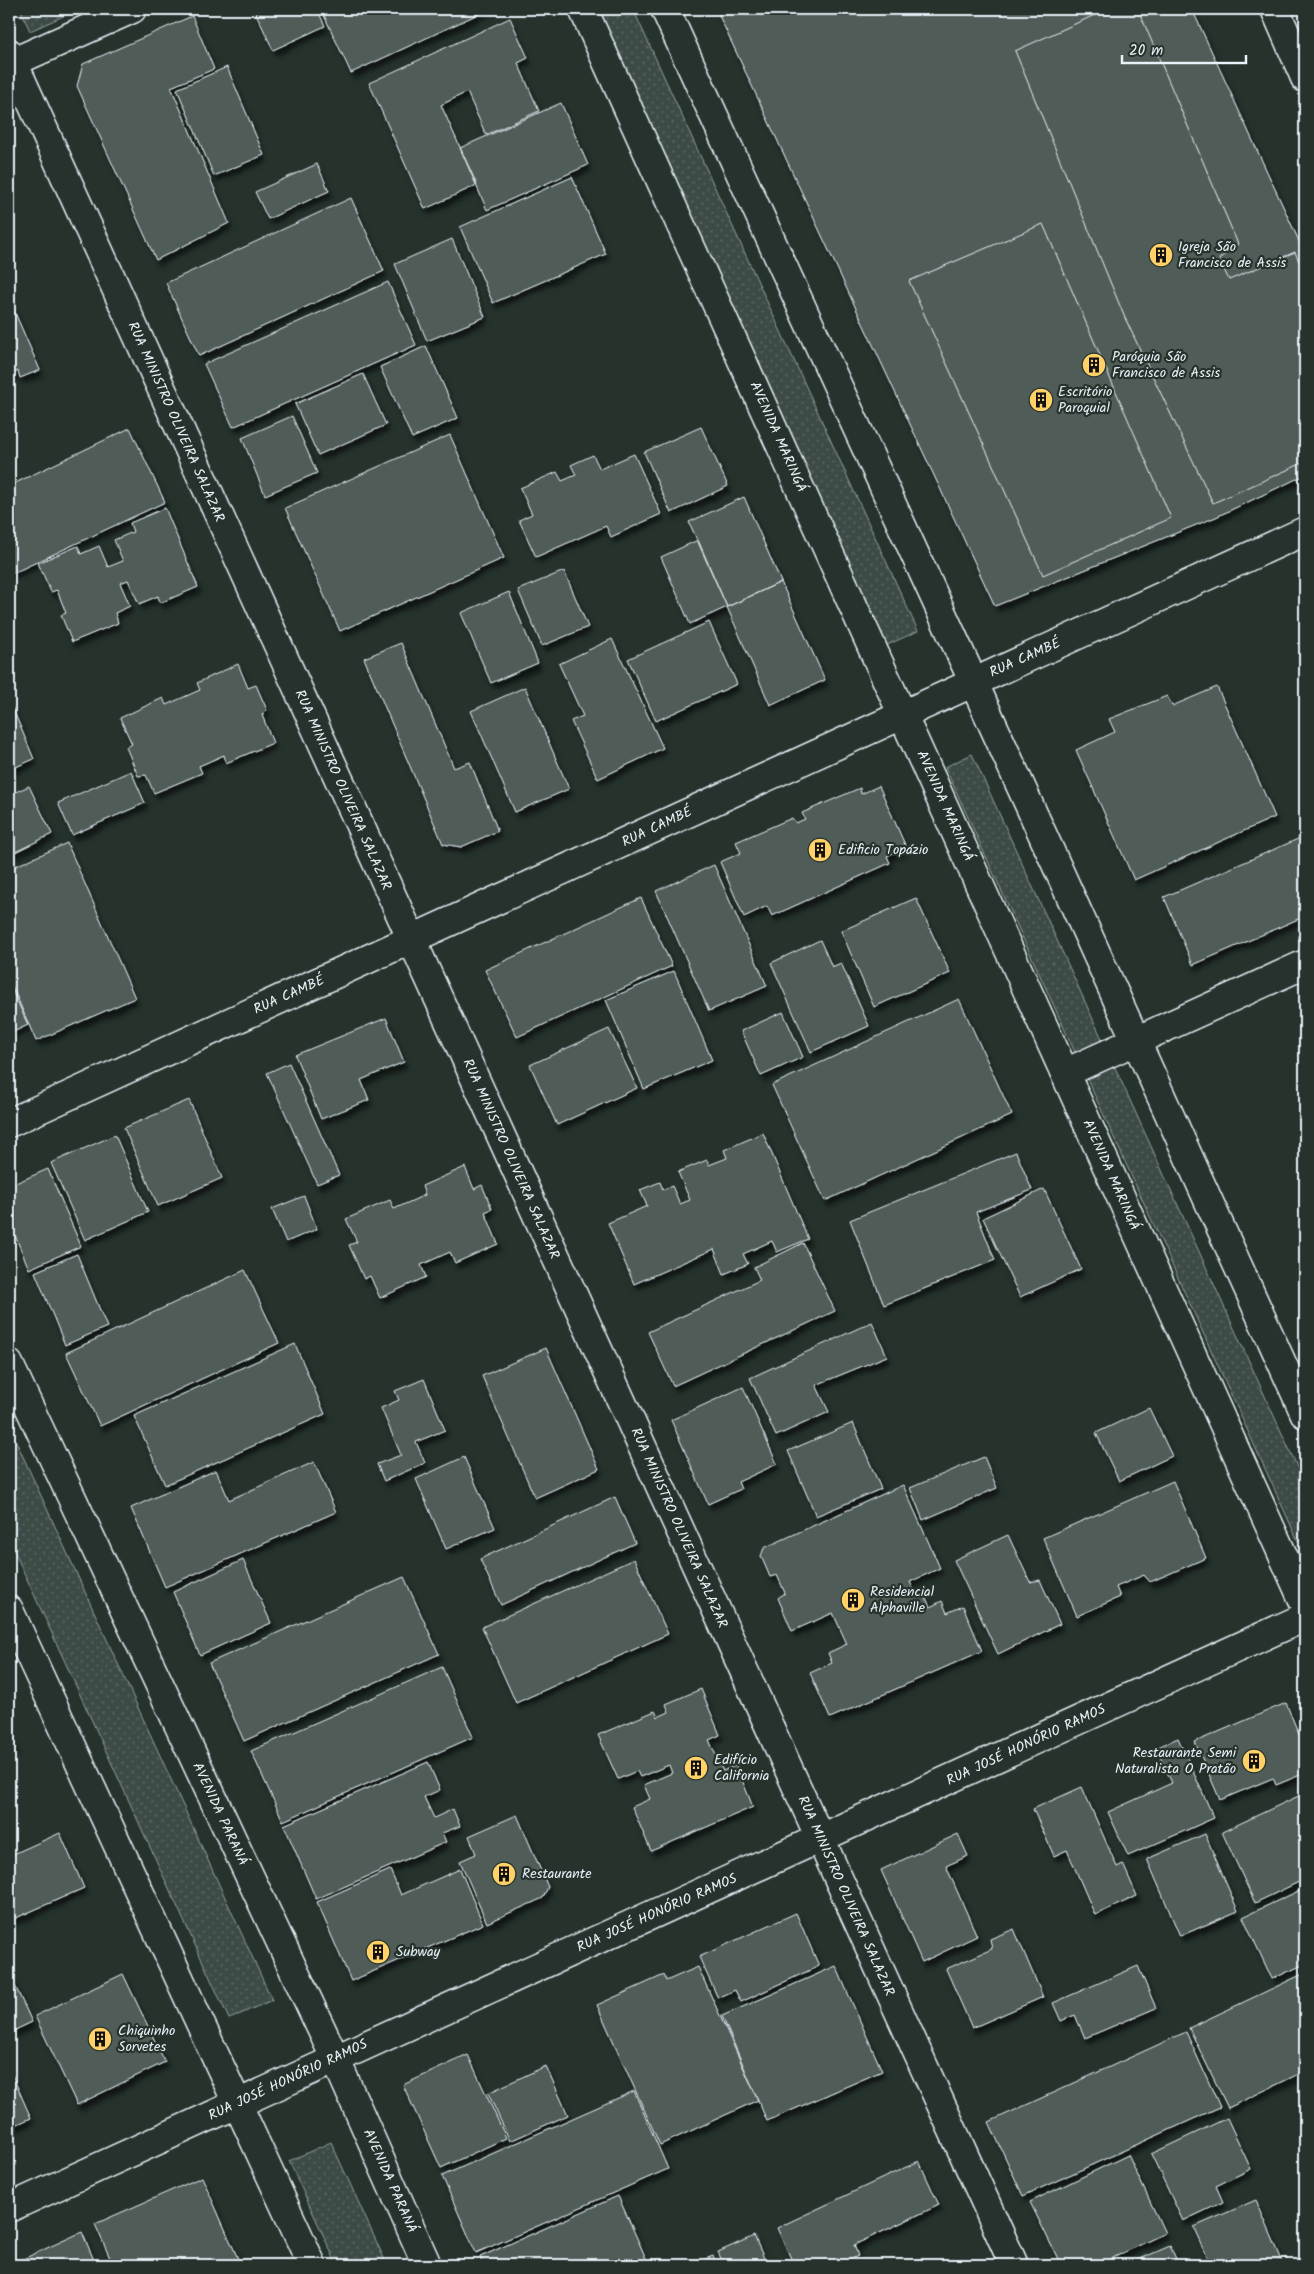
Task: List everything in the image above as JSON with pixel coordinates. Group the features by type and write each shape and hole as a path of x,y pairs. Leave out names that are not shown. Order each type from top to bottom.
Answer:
{"street":[{"path":"10,59 132,9"},
{"name":"AVENIDA MARINGÁ","path":"583,9 1305,1604"},
{"path":"664,9 973,681 1305,1414"},
{"path":"1275,9 1305,78"},
{"name":"RUA MINISTRO OLIVEIRA SALAZAR","path":"10,59 1014,2265"},
{"name":"RUA CAMBÉ","path":"9,1123 973,681 1305,531"},
{"path":"1065,1073 1305,964"},
{"name":"AVENIDA PARANÁ","path":"9,1364 335,2058 428,2265"},
{"path":"9,1610 239,2103 312,2265"},
{"name":"RUA JOSÉ HONÓRIO RAMOS","path":"9,2208 1305,1617"}],"shaded area":[{"path":"20,9 79,9 30,31"},
{"path":"595,9 633,9 918,631 887,645"},
{"path":"972,754 1305,1484 1305,1538 1298,1541 945,767"},
{"path":"9,1426 272,2000 229,2019 9,1540"},
{"path":"331,2142 387,2265 337,2265 289,2161"}],"building":[{"path":"254,9 317,9 325,26 273,50"},
{"path":"321,9 489,9 351,73"},
{"name":"Paróquia São Francisco de Assis","path":"716,9 1192,9 1305,254 1305,475 1216,517 995,606"},
{"name":"Igreja São Francisco de Assis","path":"1108,9 1138,9 1238,244 1219,259 1229,280 1295,252 1305,275 1305,462 1213,503 1125,318 1015,51"},
{"path":"192,16 214,69 171,87 229,223 156,260 77,86 83,64"},
{"path":"510,18 528,58 518,63 539,111 486,135 467,92 441,105 477,185 425,209 369,83"},
{"path":"227,67 264,155 214,176 177,89"},
{"path":"561,103 588,165 487,210 460,148"},
{"path":"317,164 329,191 268,219 255,192"},
{"path":"572,177 606,254 493,303 460,227"},
{"path":"351,198 384,271 199,356 166,283"},
{"name":"Escritório Paroquial","path":"1043,224 1171,518 1043,575 909,281"},
{"path":"452,239 485,317 427,341 395,264"},
{"path":"388,282 416,345 233,427 204,364"},
{"path":"9,299 40,370 20,378 18,371 9,375"},
{"path":"426,346 458,418 412,438 380,367"},
{"path":"363,374 386,425 318,455 295,404"},
{"path":"292,416 317,473 265,495 242,438"},
{"path":"701,427 728,486 671,513 644,452"},
{"path":"130,428 165,502 9,575 9,486"},
{"path":"450,435 504,558 340,631 285,508"},
{"path":"634,454 661,514 611,537 606,526 536,557 519,520 532,514 520,488 557,472 562,481 576,475 571,465 593,455 600,469"},
{"path":"744,497 781,582 727,607 689,522"},
{"path":"165,508 198,587 160,603 158,596 139,604 128,580 120,583 130,606 115,613 118,623 72,642 61,615 66,613 57,590 51,592 38,563 78,546 81,554 99,546 108,567 123,561 114,540 133,532 130,523"},
{"path":"698,540 727,607 690,624 661,557"},
{"path":"564,571 588,627 542,646 518,590"},
{"path":"781,582 825,680 770,705 727,607"},
{"path":"509,592 538,663 491,683 461,613"},
{"path":"709,622 737,684 656,721 628,659"},
{"path":"612,639 663,748 598,779 571,721 583,716 559,664"},
{"path":"401,643 454,768 470,762 498,831 461,847 443,844 364,658"},
{"path":"238,664 248,688 256,685 267,710 262,715 273,743 226,763 224,755 199,766 202,773 154,793 146,775 138,776 126,747 132,744 120,718 163,698 166,705 200,690 197,683"},
{"path":"525,687 569,789 515,812 471,711"},
{"path":"1217,687 1275,817 1134,880 1076,750 1115,732 1109,719 1167,696 1172,706"},
{"path":"9,700 34,759 9,770"},
{"path":"131,771 145,803 72,835 58,803"},
{"path":"29,786 52,834 9,855 9,795"},
{"name":"Edificio Topázio","path":"879,786 906,847 887,856 890,863 772,916 767,906 744,917 720,862 741,853 736,842 792,818 796,823 805,819 802,813 860,788 861,794"},
{"path":"1305,836 1305,916 1193,965 1164,897"},
{"path":"67,843 135,998 36,1041 9,979 9,869"},
{"path":"714,865 767,986 709,1011 656,891"},
{"path":"641,898 672,966 517,1037 485,970"},
{"path":"916,898 950,973 874,1007 841,931"},
{"path":"820,940 832,967 841,963 869,1026 811,1052 771,963"},
{"path":"674,971 712,1060 644,1089 606,1000"},
{"path":"9,983 28,1025 9,1034"},
{"path":"959,999 1012,1115 825,1201 772,1085"},
{"path":"783,1012 803,1057 761,1076 741,1031"},
{"path":"386,1018 404,1062 361,1080 369,1100 321,1119 295,1055"},
{"path":"609,1029 637,1088 557,1125 530,1065"},
{"path":"289,1063 339,1175 317,1184 267,1073"},
{"path":"189,1100 222,1178 158,1206 124,1128"},
{"path":"763,1133 808,1239 777,1252 772,1241 743,1254 748,1264 724,1274 714,1249 634,1284 608,1223 647,1206 640,1190 660,1182 663,1190 672,1186 680,1204 690,1200 678,1172 707,1160 709,1165 727,1158 724,1150"},
{"path":"115,1135 148,1212 85,1240 51,1163"},
{"path":"1016,1152 1032,1190 976,1212 995,1260 884,1305 850,1220"},
{"path":"465,1167 474,1189 482,1185 492,1209 485,1212 498,1244 455,1263 450,1252 421,1265 426,1277 380,1298 370,1276 364,1279 349,1245 357,1242 346,1219 390,1200 394,1209 425,1195 422,1186"},
{"path":"48,1169 81,1246 29,1269 9,1221 9,1186"},
{"path":"1044,1189 1081,1269 1020,1297 983,1218"},
{"path":"304,1196 317,1229 286,1242 272,1209"},
{"path":"803,1243 835,1311 673,1386 648,1332 760,1280 754,1267"},
{"path":"77,1254 107,1327 65,1345 35,1272"},
{"path":"245,1270 279,1343 100,1426 66,1353"},
{"path":"872,1322 887,1356 816,1385 829,1412 776,1436 750,1378"},
{"path":"295,1344 325,1414 165,1485 134,1416"},
{"path":"546,1348 599,1469 535,1498 482,1376"},
{"path":"424,1379 445,1430 416,1442 425,1463 384,1481 377,1464 401,1455 381,1408 399,1400 395,1391"},
{"path":"743,1387 777,1464 738,1482 741,1489 708,1504 671,1420"},
{"path":"1149,1408 1172,1456 1119,1481 1096,1433"},
{"path":"853,1423 881,1489 816,1516 788,1451"},
{"path":"464,1457 495,1528 446,1549 416,1479"},
{"path":"984,1457 997,1488 923,1520 910,1488"},
{"path":"314,1462 336,1512 165,1587 131,1508 216,1470 229,1500"},
{"path":"1173,1481 1206,1558 1150,1582 1144,1575 1116,1587 1120,1597 1077,1616 1043,1538"},
{"name":"Residencial Alphaville","path":"903,1485 940,1568 910,1582 916,1594 923,1591 930,1607 942,1601 947,1613 963,1606 982,1651 830,1718 810,1673 832,1663 828,1653 847,1644 833,1613 792,1631 778,1598 785,1593 777,1575 770,1577 761,1556 764,1548"},
{"path":"615,1497 635,1543 501,1605 480,1559"},
{"path":"1008,1535 1030,1582 1040,1580 1060,1624 998,1654 954,1560"},
{"path":"634,1559 668,1634 516,1703 482,1627"},
{"path":"243,1560 271,1623 200,1655 173,1592"},
{"path":"404,1577 439,1654 244,1741 209,1663"},
{"path":"442,1667 473,1737 283,1821 251,1751"},
{"name":"Edifício California","path":"701,1689 720,1735 709,1740 723,1771 736,1765 753,1807 651,1851 632,1807 650,1799 644,1785 672,1773 669,1765 640,1777 637,1771 618,1779 598,1735 655,1711 658,1717 669,1712 666,1704"},
{"name":"Restaurante Semi Naturalista O Pratão","path":"1286,1703 1305,1749 1305,1773 1276,1785 1273,1778 1220,1800 1195,1742"},
{"path":"9,1734 15,1748 9,1751"},
{"path":"1178,1738 1214,1818 1128,1856 1108,1812 1172,1783 1156,1748"},
{"path":"428,1762 440,1790 424,1797 434,1818 453,1809 460,1826 442,1833 446,1842 316,1899 284,1825"},
{"path":"1082,1787 1117,1867 1123,1864 1137,1896 1095,1915 1067,1850 1054,1856 1033,1809"},
{"path":"1305,1793 1305,1879 1255,1903 1222,1832"},
{"name":"Restaurante","path":"517,1815 548,1887 543,1898 487,1923 460,1861 476,1854 469,1836"},
{"path":"60,1833 84,1888 9,1921 9,1856"},
{"path":"958,1834 968,1856 946,1866 977,1936 922,1962 881,1870"},
{"path":"1205,1834 1238,1911 1180,1936 1147,1859"},
{"name":"Subway","path":"460,1869 483,1924 351,1981 317,1902 390,1870 401,1895"},
{"path":"1305,1888 1305,1964 1272,1979 1243,1917"},
{"path":"796,1913 819,1966 741,2002 735,1990 718,1998 699,1957"},
{"path":"1014,1929 1043,1997 972,2028 946,1969 992,1949 990,1939"},
{"path":"836,1966 882,2071 767,2121 722,2016"},
{"path":"1138,1966 1156,2008 1085,2038 1075,2015 1061,2021 1053,2003"},
{"path":"698,1967 758,2100 660,2145 597,2005 664,1975 666,1981"},
{"path":"9,1973 32,2022 9,2033"},
{"path":"1305,1973 1305,2071 1228,2108 1189,2028"},
{"name":"Chiquinho Sorvetes","path":"123,1974 165,2062 77,2105 35,2016"},
{"path":"1186,2032 1220,2107 1023,2196 989,2122"},
{"path":"468,2055 506,2138 441,2168 403,2085"},
{"path":"546,2066 568,2115 510,2141 488,2093"},
{"path":"9,2068 31,2118 9,2128"},
{"path":"634,2091 668,2169 476,2253 442,2176"},
{"path":"1227,2118 1251,2169 1216,2186 1223,2202 1183,2221 1151,2154"},
{"path":"1128,2155 1165,2233 1098,2265 1061,2265 1030,2202"},
{"path":"919,2161 939,2205 854,2245 858,2256 838,2265 794,2265 777,2228"},
{"path":"202,2177 239,2261 229,2265 113,2265 95,2224"},
{"path":"618,2196 649,2265 483,2265 480,2257"},
{"path":"1256,2200 1284,2265 1226,2265 1224,2261 1211,2265 1194,2227"},
{"path":"82,2232 96,2265 10,2265"},
{"path":"754,2236 767,2265 724,2265 718,2252"},
{"path":"1170,2246 1179,2265 1126,2265"},
{"path":"713,2256 717,2265 690,2265"}],"place":[{"name":"Igreja São Francisco de Assis","path":"1161,255"},
{"name":"Paróquia São Francisco de Assis","path":"1094,365"},
{"name":"Escritório Paroquial","path":"1041,400"},
{"name":"Edificio Topázio","path":"820,850"},
{"name":"Residencial Alphaville","path":"853,1600"},
{"name":"Restaurante Semi Naturalista O Pratão","path":"1254,1761"},
{"name":"Edifício California","path":"696,1768"},
{"name":"Restaurante","path":"504,1874"},
{"name":"Subway","path":"378,1952"},
{"name":"Chiquinho Sorvetes","path":"100,2039"}]}
